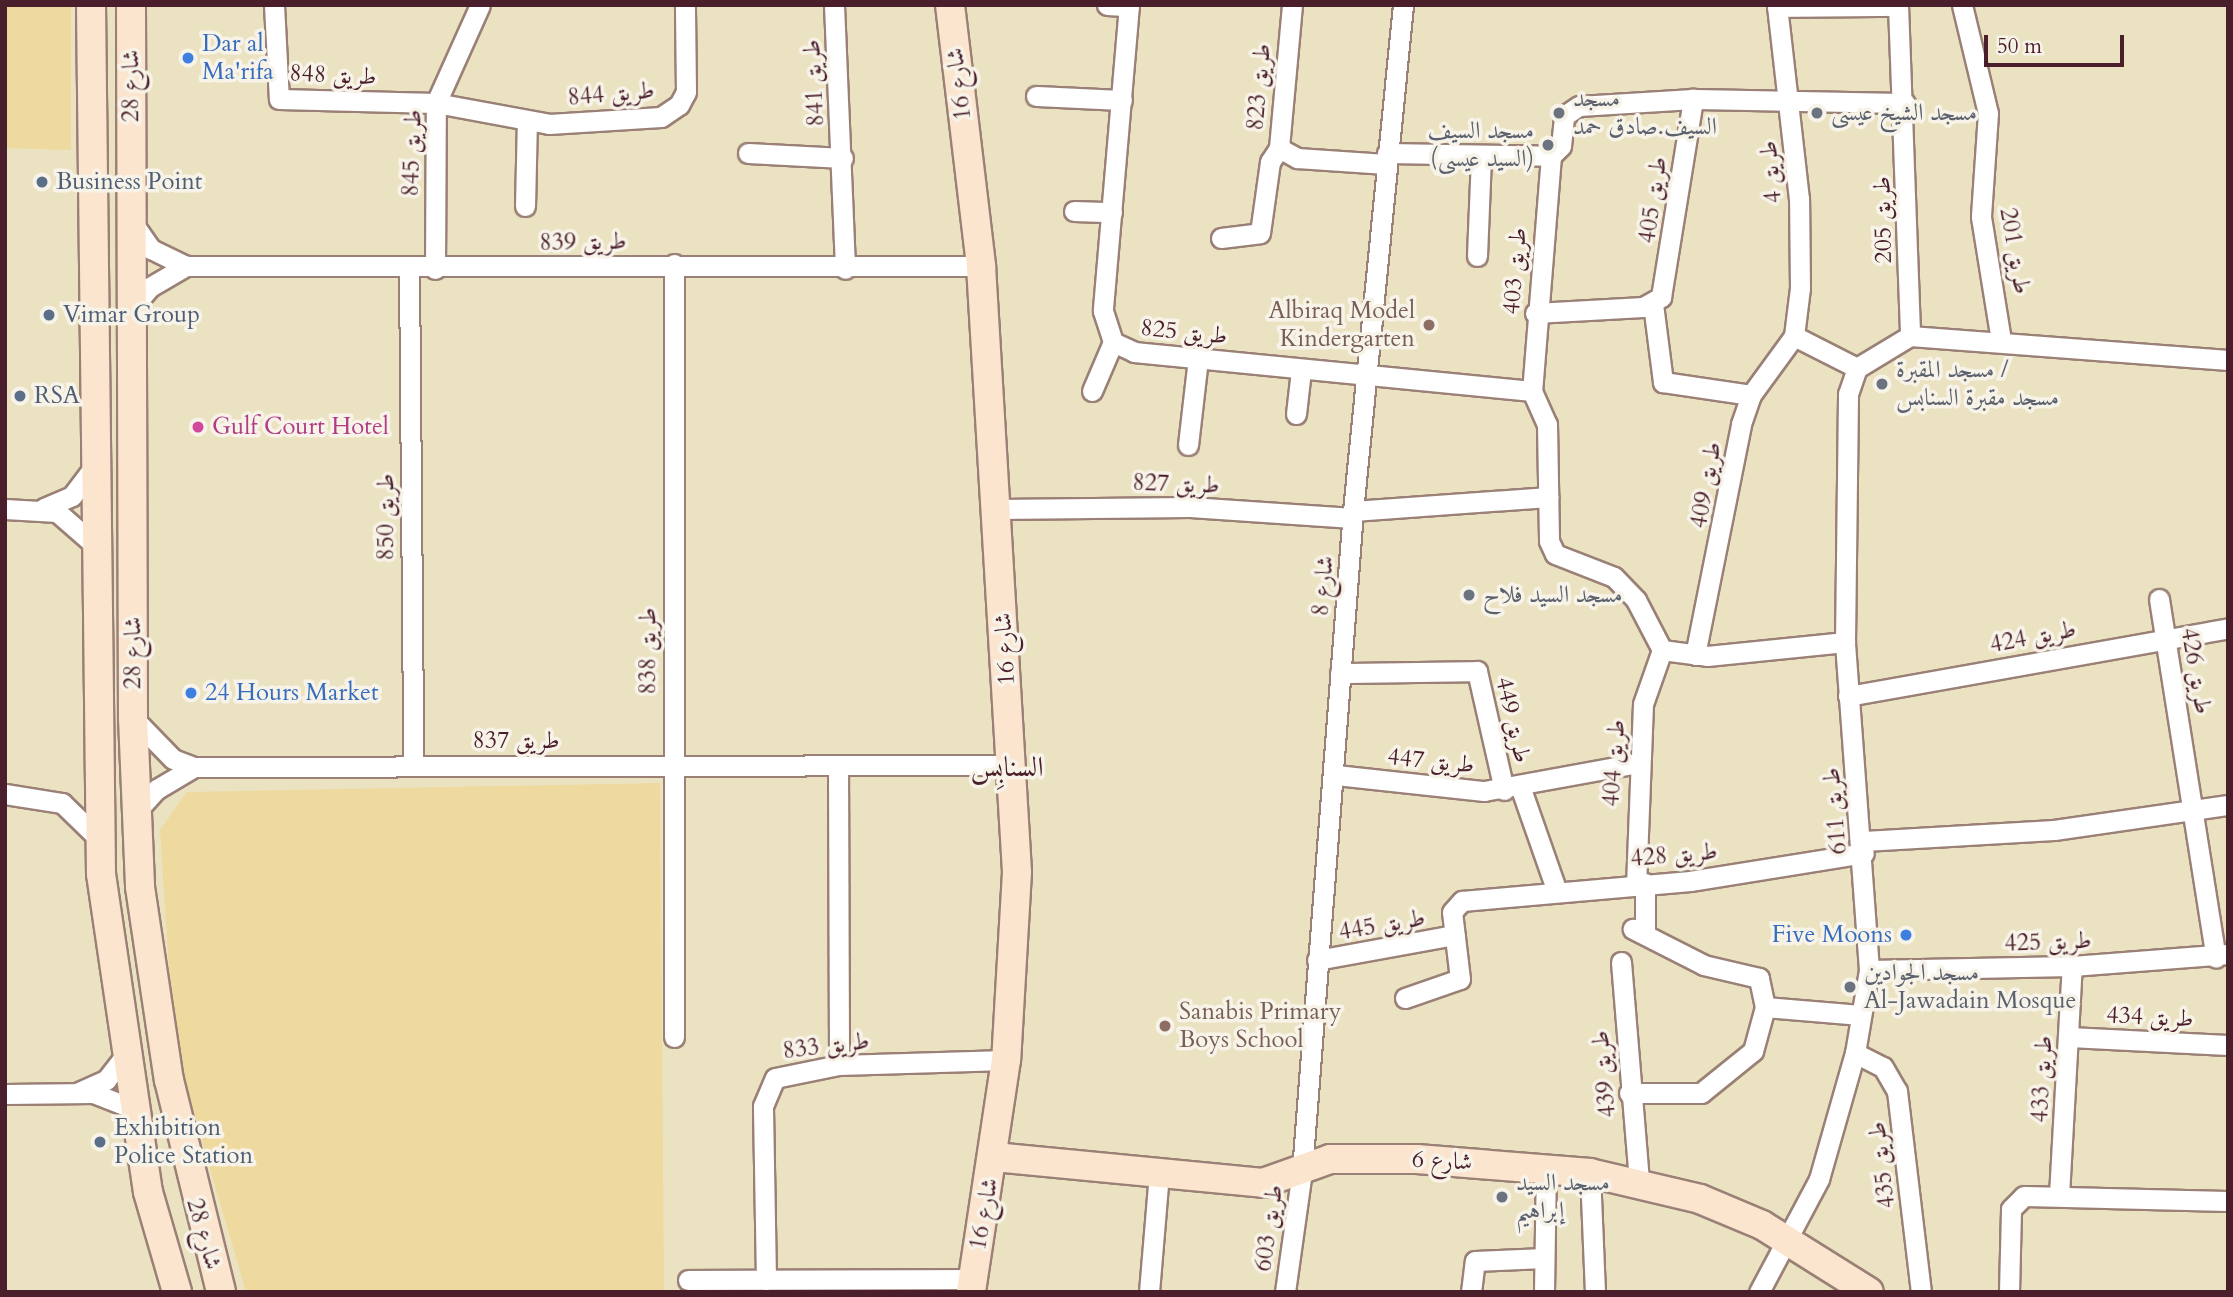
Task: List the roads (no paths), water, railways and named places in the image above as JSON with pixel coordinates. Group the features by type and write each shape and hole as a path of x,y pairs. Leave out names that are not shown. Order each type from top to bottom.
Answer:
{"main road":[{"name":"شارع 28","path":"91,5 99,839 125,1056 134,1109 177,1292"},
{"name":"شارع 28","path":"131,5 133,718 136,812 149,966 192,1191 221,1292"},
{"name":"شارع 16","path":"950,5 981,266 1012,765 1015,954 994,1157 972,1285"},
{"name":"شارع 6","path":"994,1157 1263,1183 1330,1159 1546,1168 1590,1173 1639,1181 1762,1224 1853,1288"}],"street":[{"name":"طريق 848","path":"274,5 279,99 436,103"},
{"name":"طريق 845","path":"435,269 436,103 480,5"},
{"name":"طريق 844","path":"436,103 527,121 671,112 686,92 685,5"},
{"name":"طريق 841","path":"834,5 843,158 845,269"},
{"name":"طريق 825","path":"1107,5 1129,6 1103,320 1113,342 1134,352 1366,376"},
{"name":"طريق 823","path":"1292,5 1279,148 1291,157 1551,156"},
{"name":"شارع 8","path":"1302,1171 1317,960 1336,775 1340,673 1353,515 1402,5"},
{"name":"طريق 201","path":"1962,5 1988,113 1982,217 2001,341"},
{"path":"1777,6 1898,6"},
{"name":"طريق 4","path":"1777,6 1784,101 1798,199 1800,288 1794,336"},
{"name":"طريق 205","path":"1898,6 1905,103 1910,336"},
{"path":"1036,96 1122,100"},
{"path":"1693,99 1905,103"},
{"name":"طريق 403","path":"1662,650 1636,600 1614,577 1555,554 1548,497 1547,424 1532,391 1535,313 1551,156 1561,146 1564,116 1574,107 1693,99"},
{"name":"طريق 405","path":"1653,304 1665,287 1693,99"},
{"path":"525,206 527,121"},
{"path":"1222,238 1260,233 1270,162 1279,148"},
{"name":"طريق 841","path":"748,153 843,158"},
{"path":"1477,256 1481,155"},
{"path":"1074,211 1112,212"},
{"name":"طريق 839","path":"132,221 151,249 187,266 435,269 674,264 845,269 981,266"},
{"name":"طريق 838","path":"674,264 674,1037"},
{"path":"131,309 150,287 187,266"},
{"name":"طريق 850","path":"409,268 414,765"},
{"path":"1535,313 1653,304 1663,382 1751,395"},
{"path":"1794,336 1857,368 1910,336 2228,360"},
{"name":"طريق 409","path":"1695,654 1751,395 1794,336"},
{"path":"1092,391 1113,342"},
{"path":"1188,445 1198,359"},
{"name":"طريق 611","path":"1759,1292 1819,1179 1855,1052 1869,970 1864,847 1845,642 1848,394 1857,368"},
{"path":"1296,414 1301,370"},
{"path":"1366,376 1532,391"},
{"path":"5,509 44,508 83,486 97,460"},
{"path":"1353,515 1548,497"},
{"name":"طريق 827","path":"997,509 1162,507 1353,515"},
{"path":"44,508 76,524 97,547"},
{"name":"طريق 426","path":"2159,600 2222,956"},
{"name":"طريق 424","path":"1848,696 2165,636 2228,628"},
{"path":"1662,650 1695,654 1845,642"},
{"name":"طريق 404","path":"1662,650 1643,704 1638,763 1641,883 1639,932 1704,965 1759,978 1765,1007"},
{"name":"طريق 449","path":"1340,673 1477,671 1512,788"},
{"path":"133,718 173,759 194,767"},
{"name":"طريق 447","path":"1336,775 1512,788 1638,763"},
{"path":"838,765 839,1065"},
{"name":"طريق 837","path":"194,767 1012,765"},
{"path":"136,812 157,789 194,767"},
{"path":"1512,788 1556,889"},
{"path":"5,794 62,803 99,839"},
{"name":"طريق 428","path":"1487,897 1641,883 1864,847 2054,830 2228,805"},
{"name":"طريق 445","path":"1405,998 1457,983 1454,907 1487,897"},
{"name":"طريق 445","path":"1317,960 1382,953 1455,935"},
{"name":"طريق 425","path":"1869,970 2072,966 2222,956"},
{"name":"طريق 439","path":"1620,962 1629,1093 1639,1181"},
{"name":"طريق 433","path":"2059,1195 2072,966"},
{"path":"1629,1093 1701,1093 1753,1051 1765,1007 1861,1015"},
{"name":"طريق 434","path":"2069,1037 2228,1045"},
{"name":"طريق 435","path":"1855,1052 1883,1067 1897,1091 1922,1292"},
{"path":"78,1093 106,1080 125,1056"},
{"name":"طريق 833","path":"766,1280 764,1095 784,1072 839,1065 1006,1060"},
{"path":"5,1094 78,1093 107,1096 134,1109"},
{"path":"1544,1292 1546,1168"},
{"name":"طريق 603","path":"1285,1292 1302,1171"},
{"path":"1590,1173 1595,1292"},
{"path":"1149,1292 1158,1174"},
{"path":"2009,1292 2014,1203 2024,1196 2228,1201"},
{"path":"1471,1292 1475,1261 1544,1258"},
{"path":"688,1280 766,1280 830,1285 972,1285"}],"place":[{"name":"Dar al Ma'rifa","path":"188,58"},
{"name":"مسجد السيف.صادق حمد","path":"1559,113"},
{"name":"مسجد الشيخ عيسى","path":"1817,113"},
{"name":"مسجد السيف (السيد عيسى)","path":"1548,145"},
{"name":"Business Point","path":"42,182"},
{"name":"Vimar Group","path":"49,315"},
{"name":"Albiraq Model Kindergarten","path":"1429,325"},
{"name":"مسجد المقبرة / مسجد مقبرة السنابس","path":"1882,384"},
{"name":"RSA","path":"20,396"},
{"name":"Gulf Court Hotel","path":"198,427"},
{"name":"مسجد السيد فلاح","path":"1469,595"},
{"name":"24 Hours Market","path":"191,693"},
{"name":"Five Moons","path":"1906,935"},
{"name":"مسجد الجوادين Al-Jawadain Mosque","path":"1850,987"},
{"name":"Sanabis Primary Boys School","path":"1165,1026"},
{"name":"Exhibition Police Station","path":"100,1142"},
{"name":"مسجد السيد إبراهيم","path":"1502,1197"}],"district":[{"name":"السنابِس","path":"1007,767"}]}
